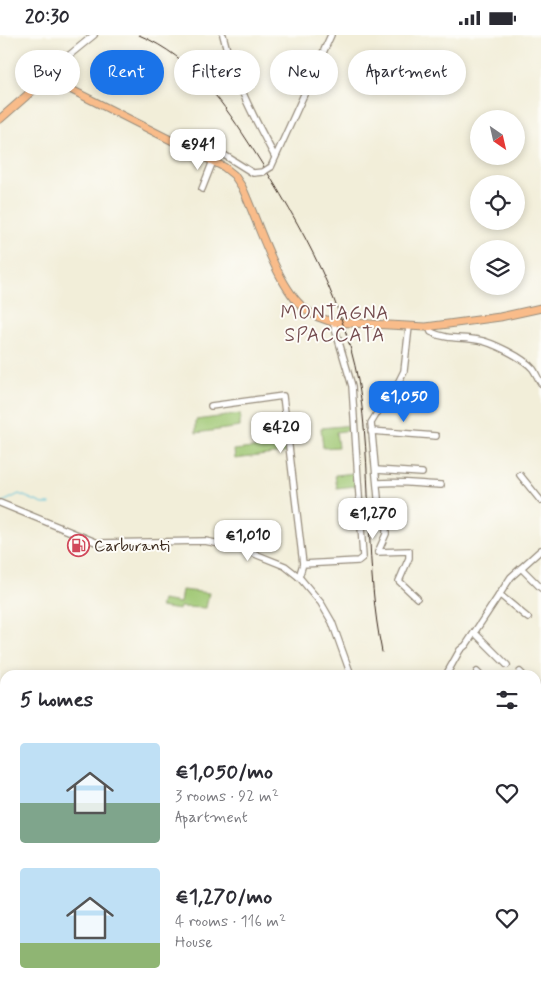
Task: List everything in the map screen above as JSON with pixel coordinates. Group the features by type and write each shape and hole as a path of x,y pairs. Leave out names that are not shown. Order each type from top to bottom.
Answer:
{"main road":[{"path":"80,93 228,170 242,187 289,291 310,313 333,322 429,327 500,317 541,308"},
{"path":"0,119 28,95"}],"street":[{"path":"76,50 94,35"},
{"path":"223,35 235,76 275,157"},
{"path":"183,146 189,138 197,138 253,173 263,172 271,167 331,35"},
{"path":"202,189 213,161"},
{"path":"303,564 358,561 363,557 352,386 333,322"},
{"path":"409,327 404,371 396,387 395,394 388,397 371,423 371,431 378,483 379,508 386,522 386,534 378,552 409,551 410,558 399,581 417,598"},
{"path":"429,327 431,333 439,336 481,340 506,352 533,369 541,383"},
{"path":"211,406 283,396 303,564 299,577"},
{"path":"371,431 436,436"},
{"path":"376,470 422,473"},
{"path":"520,475 541,501"},
{"path":"378,483 404,481 442,485"},
{"path":"2,504 98,543 205,541 224,544 276,562 292,570 321,603 332,622 349,670"},
{"path":"449,670 511,577 541,550"},
{"path":"521,568 541,588"},
{"path":"499,594 528,618"},
{"path":"475,633 507,665"}],"green space":[{"path":"240,414 240,427 196,433 196,420"},
{"path":"352,425 351,430 336,432 338,447 323,448 321,428"},
{"path":"289,444 289,452 235,459 234,450"},
{"path":"356,473 356,486 337,488 335,475"},
{"path":"182,590 209,593 206,608 180,607 179,610 160,607 162,600 180,603"}],"waterway":[{"path":"3,502 19,494 43,504 50,504"}],"railway":[{"path":"139,35 176,56 191,69 206,84 231,116 306,239 335,301 355,366 361,399 367,462 373,589 382,652"}],"place":[{"name":"Carburanti","path":"78,546"}],"district":[{"name":"MONTAGNA SPACCATA","path":"335,324"}]}
